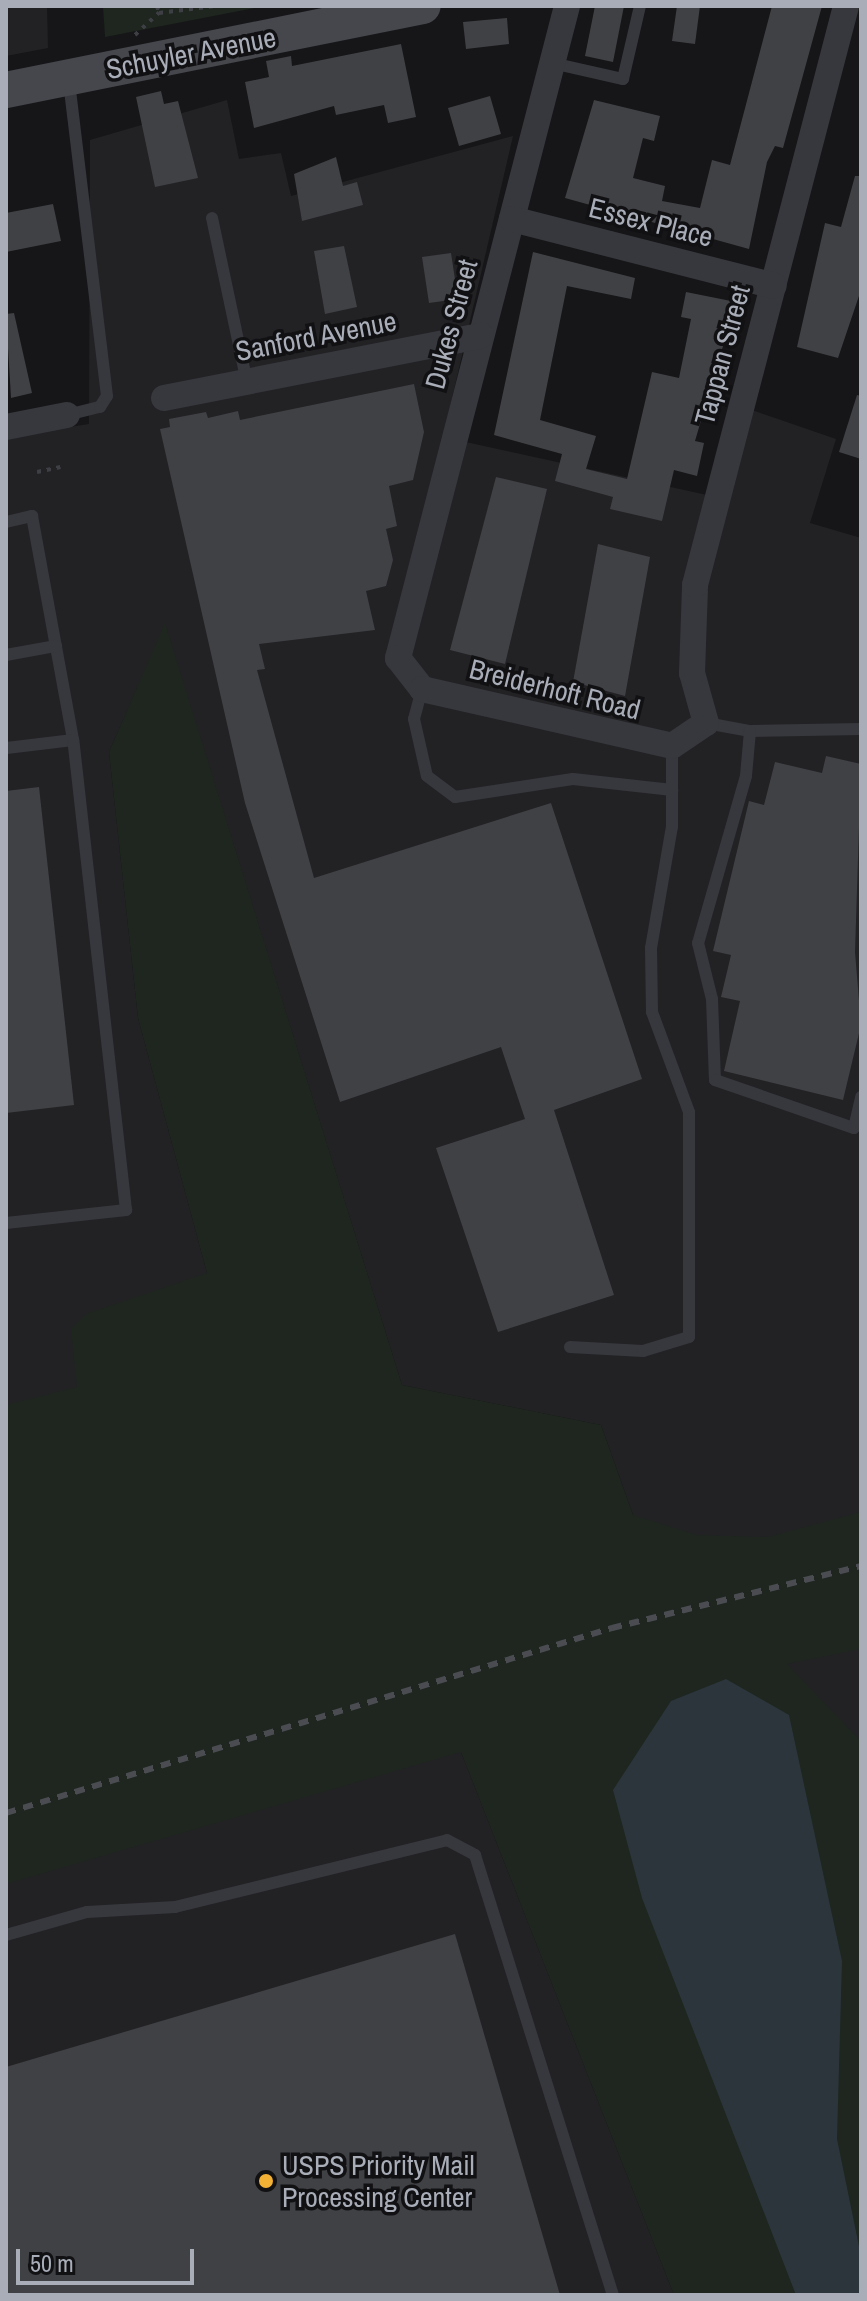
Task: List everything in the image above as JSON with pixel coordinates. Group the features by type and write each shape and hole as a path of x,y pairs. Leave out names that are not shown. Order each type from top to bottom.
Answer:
{"main road":[{"name":"Schuyler Avenue","path":"6,90 423,6"}],"street":[{"name":"Dukes Street","path":"422,689 398,658 567,6"},
{"name":"Tappan Street","path":"706,723 692,673 695,585 846,6"},
{"name":"Essex Place","path":"512,219 774,286"},
{"name":"Sanford Avenue","path":"164,398 481,336"},
{"path":"6,427 67,415"},
{"name":"Breiderhoft Road","path":"422,689 672,746 706,723"}],"lane":[{"path":"552,63 623,79 640,6"},
{"path":"67,415 100,407 107,396 69,77"},
{"path":"212,218 247,382"},
{"path":"6,522 32,516 73,740 126,1210 6,1223"},
{"path":"6,655 56,646"},
{"path":"422,689 414,719 427,776 455,797 573,779 672,790"},
{"path":"706,723 750,731 861,729"},
{"path":"750,731 746,776 698,943 712,999 715,1080 854,1128 861,1097"},
{"path":"6,748 73,740"},
{"path":"570,1347 643,1351 689,1337 689,1112 652,1012 651,948 672,790 672,746"},
{"path":"6,1935 87,1912 175,1907 447,1840 475,1855 488,1879 613,2295"}],"path":[{"path":"157,6 159,13 215,6"},
{"path":"37,472 60,467"}],"shaded area":[{"path":"6,6 47,6 48,48 6,56"},
{"path":"103,6 265,6 105,37"},
{"path":"227,100 239,159 281,153 291,196 513,136 443,437 716,497 743,407 836,439 810,523 861,538 861,1741 794,1692 647,1554 601,1425 402,1385 165,625 109,752 138,1018 207,1273 461,1752 674,2295 6,2295 6,437 89,424 90,140"},
{"path":"165,623 402,1385 601,1425 633,1515 697,1535 768,1537 861,1512 861,1649 787,1664 861,1741 861,2295 674,2295 461,1752 6,1884 6,1405 77,1387 71,1329 86,1314 207,1273 138,1018 109,752"},
{"path":"726,1679 789,1715 842,1961 837,2139 861,2256 861,2295 796,2295 642,1898 613,1790 671,1701"}],"building":[{"path":"595,6 624,6 613,62 585,56"},
{"path":"677,6 700,6 695,44 672,41"},
{"path":"772,6 822,6 783,148 775,146 767,162 749,249 565,198 594,100 660,116 654,141 643,138 633,178 665,186 662,201 700,208 712,160 730,165"},
{"path":"507,18 509,44 466,49 463,22"},
{"path":"401,44 416,117 388,123 384,105 336,115 334,106 254,128 245,82 269,77 266,61 291,56 292,66"},
{"path":"161,91 164,104 178,101 198,178 155,187 136,97"},
{"path":"490,96 501,134 459,146 448,108"},
{"path":"336,157 343,186 357,182 363,205 302,221 294,174"},
{"path":"855,176 861,176 861,290 838,358 797,347 825,223 841,227"},
{"path":"53,204 61,241 6,252 6,213"},
{"path":"344,246 357,307 325,314 314,251"},
{"path":"533,252 635,278 631,299 567,286 540,420 596,436 586,469 627,479 652,372 679,378 691,319 681,317 686,292 736,302 695,441 704,443 697,476 674,470 662,521 610,509 613,497 555,481 562,454 494,435"},
{"path":"451,253 458,299 429,303 422,257"},
{"path":"14,313 32,393 11,398 6,314"},
{"path":"414,384 424,432 413,480 389,486 397,526 386,529 393,560 386,586 366,591 375,630 259,644 265,669 257,670 314,878 551,803 642,1079 554,1110 614,1295 498,1332 436,1148 525,1119 501,1047 340,1102 245,803 160,429 170,427 169,419 206,412 208,418 238,411 240,420"},
{"path":"857,395 861,396 861,459 839,452"},
{"path":"496,477 547,489 505,664 450,650"},
{"path":"598,544 650,557 625,696 573,682"},
{"path":"826,756 861,764 855,952 861,1025 843,1100 724,1071 740,1001 721,997 731,955 713,951 749,801 764,805 775,762 822,773"},
{"path":"39,787 74,1105 6,1113 6,791"},
{"name":"USPS Priority Mail Processing Center","path":"455,1934 560,2295 6,2295 6,2067"}],"railway":[{"path":"6,1813 612,1628 861,1566"}],"place":[{"name":"USPS Priority Mail Processing Center","path":"266,2181"}]}
